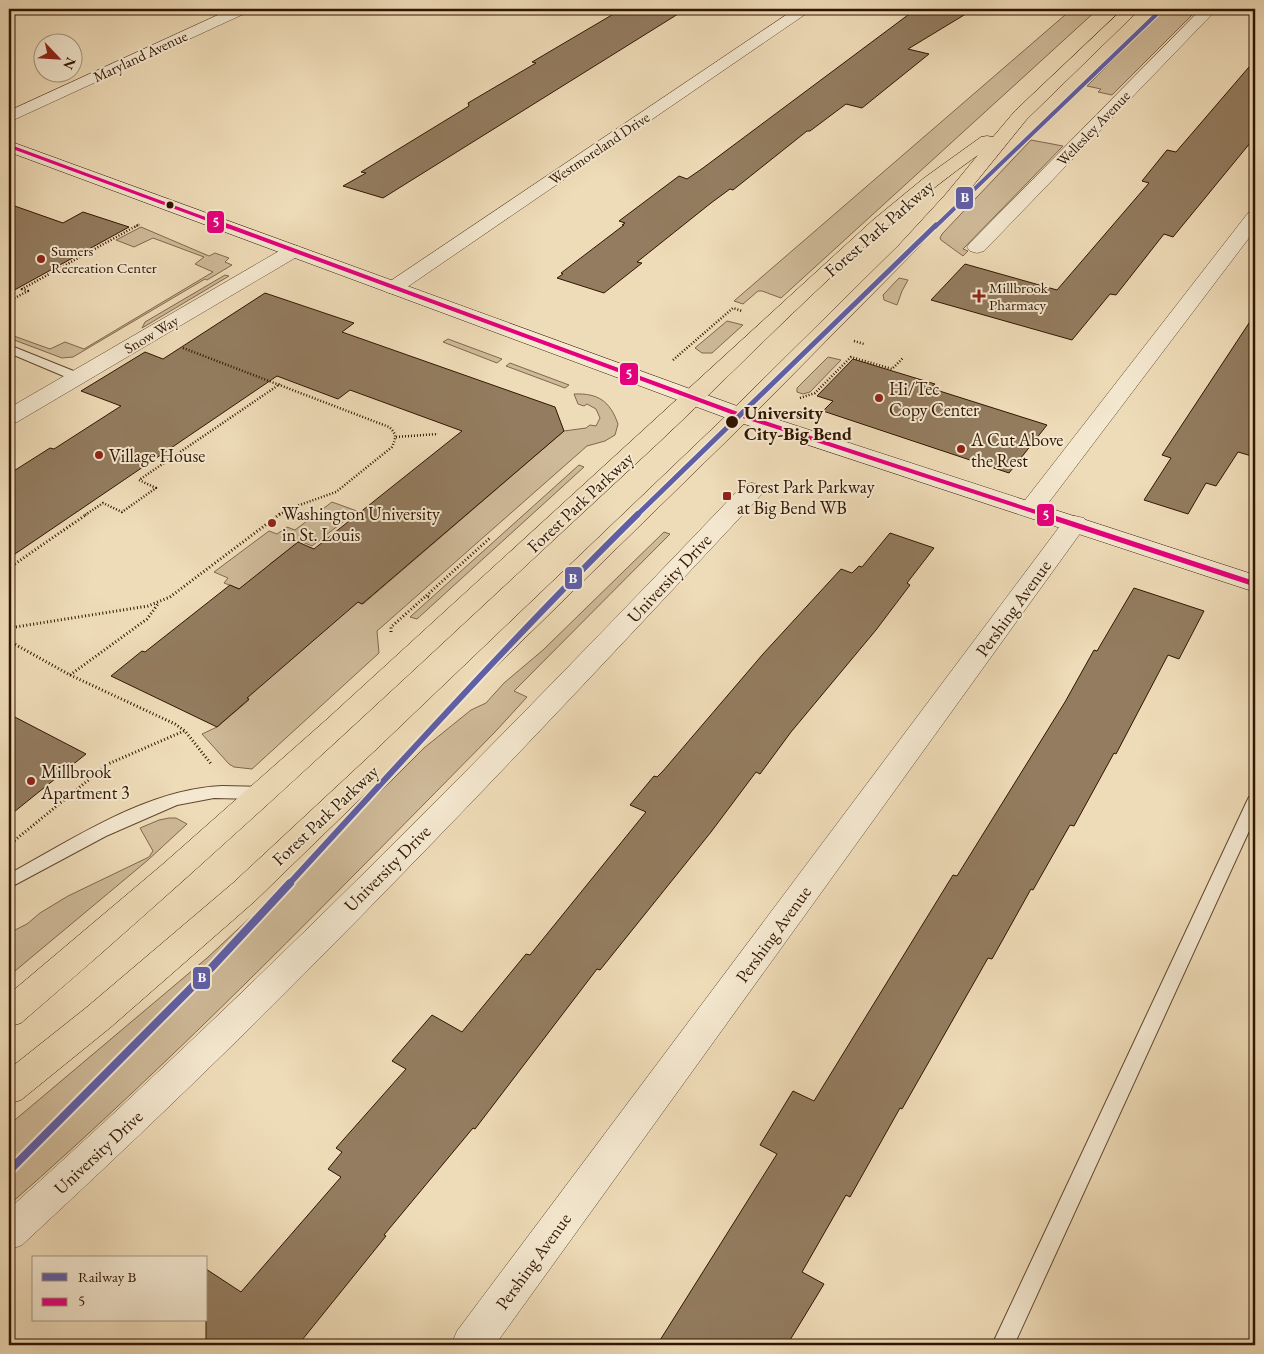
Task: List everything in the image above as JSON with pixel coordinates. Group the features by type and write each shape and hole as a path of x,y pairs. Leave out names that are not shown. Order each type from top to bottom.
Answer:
{"main road":[{"name":"Forest Park Parkway","path":"9,1089 99,1017 244,892 385,758 740,415 922,232 952,199 1021,115 1132,9"},
{"name":"Forest Park Parkway","path":"9,1013 167,878 262,793 914,194 1021,115"}],"street":[{"name":"Maryland Avenue","path":"9,117 243,9"},
{"name":"Westmoreland Drive","path":"393,288 805,9"},
{"name":"Wellesley Avenue","path":"977,248 1209,9"},
{"path":"1247,9 1255,10"},
{"path":"9,146 740,415 1255,584"},
{"path":"1031,509 1255,216"},
{"name":"Snow Way","path":"9,417 293,251"},
{"name":"University Drive","path":"9,1233 103,1149 294,964 577,676 752,490"},
{"name":"Pershing Avenue","path":"471,1345 1075,524"}],"lane":[{"path":"9,350 77,377"},
{"path":"9,882 113,826 168,802 199,794 262,793"},
{"path":"1003,1345 1255,801"}],"path":[{"path":"9,302 28,291 22,289 140,224"},
{"path":"38,280 42,282"},
{"path":"672,362 733,308 742,311 747,307"},
{"path":"9,628 148,606 170,598 278,515 294,507 336,492 392,447 396,438 395,432 389,428 175,344"},
{"path":"798,398 815,393 851,357 892,369 903,358"},
{"path":"9,568 103,504 122,512 156,488 139,480 280,384"},
{"path":"396,438 438,434"},
{"path":"405,614 426,596"},
{"path":"70,675 147,619 159,602"},
{"path":"9,641 70,675 175,724 185,731 232,792"},
{"path":"9,846 108,764 185,731"}],"shaded area":[{"path":"1072,9 1098,9 781,298 758,291 743,304 734,301"},
{"path":"1164,9 1198,9 1112,95 1098,92 1101,89 1087,86"},
{"path":"1031,140 1063,146 963,249 968,251 963,256 941,240 942,234"},
{"path":"141,227 209,256 215,253 229,258 225,262 232,265 73,357 62,358 9,338 11,335 50,349 65,342 84,349 213,272 195,264 204,257 153,238 134,247 116,240"},
{"path":"225,275 229,276 142,328 145,322"},
{"path":"899,278 908,280 897,305 884,300 883,295"},
{"path":"727,321 743,325 712,353 702,353 695,348"},
{"path":"448,339 502,359 497,363 443,342"},
{"path":"828,357 841,360 810,392 803,394 797,392 797,388"},
{"path":"510,363 569,385 565,388 506,366"},
{"path":"574,394 590,395 607,404 618,424 615,435 605,441 587,446 377,631 379,653 252,769 234,767 229,764 202,734 217,727 249,700 233,692 242,590 224,583 228,578 214,572 269,531 277,534 287,527 295,530 332,502 357,511 312,546 300,541 270,564 363,604 564,431 586,428 590,425 596,426 600,418 596,409 587,404 584,406 578,404"},
{"path":"579,465 584,467 417,619 410,617"},
{"path":"664,532 670,534 514,691 527,697 495,732 196,1032 9,1205 9,1125 207,958 311,861 424,748 471,710 486,703 504,683 543,650"},
{"path":"169,818 176,818 187,824 148,860 9,976 9,933 27,924 40,913 68,896 149,857 153,851 140,828"}],"building":[{"path":"622,9 686,9 383,198 343,186 366,173 361,172 469,106 468,103 536,63 532,62"},
{"path":"916,9 974,9 908,49 929,54 862,108 846,104 810,131 807,131 733,190 730,189 711,203 637,262 642,263 604,293 557,278 624,225 622,225 625,223 619,221 679,176 687,179 703,168"},
{"path":"1255,60 1255,137 1173,237 1164,234 1116,295 1110,294 1072,340 931,300 965,264 1057,290 1149,183 1142,181 1167,150 1176,152"},
{"name":"Sumers Recreation Center","path":"9,204 63,223 83,212 129,227 9,293"},
{"path":"265,293 354,323 342,332 555,407 564,431 362,604 358,602 247,698 249,699 217,727 111,676 142,651 145,652 230,585 239,589 298,542 314,549 462,431 350,390 338,399 277,376 9,558 9,474 50,448 54,449 121,406 81,391 145,352 163,359"},
{"path":"1255,314 1255,457 1238,452 1216,486 1206,483 1188,514 1144,500 1171,458 1162,455"},
{"path":"853,359 935,384 930,388 1047,425 1009,473 823,411 833,401 817,396"},
{"path":"890,533 934,548 907,583 910,585 876,630 791,732 760,774 756,772 711,832 600,970 597,969 475,1129 473,1128 384,1235 386,1236 298,1345 206,1345 208,1270 241,1292 341,1177 328,1169 342,1152 336,1148 406,1069 392,1061 432,1015 462,1032 526,954 530,955 646,812 630,805 654,776 657,777 663,771 763,654 841,569 852,573 859,566 862,567"},
{"path":"1134,588 1204,611 1179,659 1168,655 1116,754 1114,753 1074,826 1070,825 1033,890 1031,889 992,959 988,958 850,1197 846,1195 802,1272 824,1284 787,1345 657,1345 777,1154 760,1145 793,1091 814,1101 953,875 957,876 1065,702 1094,650 1097,651"},
{"name":"Millbrook Apartment 3","path":"9,714 86,754 9,816"}],"rail line":[{"name":"B","path":"9,1171 212,967 491,664 576,575 794,361 1162,9"}],"transit line":[{"name":"5","path":"9,146 740,415 1255,584"}],"place":[{"name":"Sumers Recreation Center","path":"41,259"},
{"name":"Millbrook Pharmacy","path":"979,296"},
{"name":"Hi/Tec Copy Center","path":"879,398"},
{"name":"University City-Big Bend","path":"732,422"},
{"name":"A Cut Above the Rest","path":"961,449"},
{"name":"Village House","path":"99,455"},
{"name":"Forest Park Parkway at Big Bend WB","path":"727,496"},
{"name":"Washington University in St. Louis","path":"272,523"},
{"name":"Millbrook Apartment 3","path":"31,781"}]}
